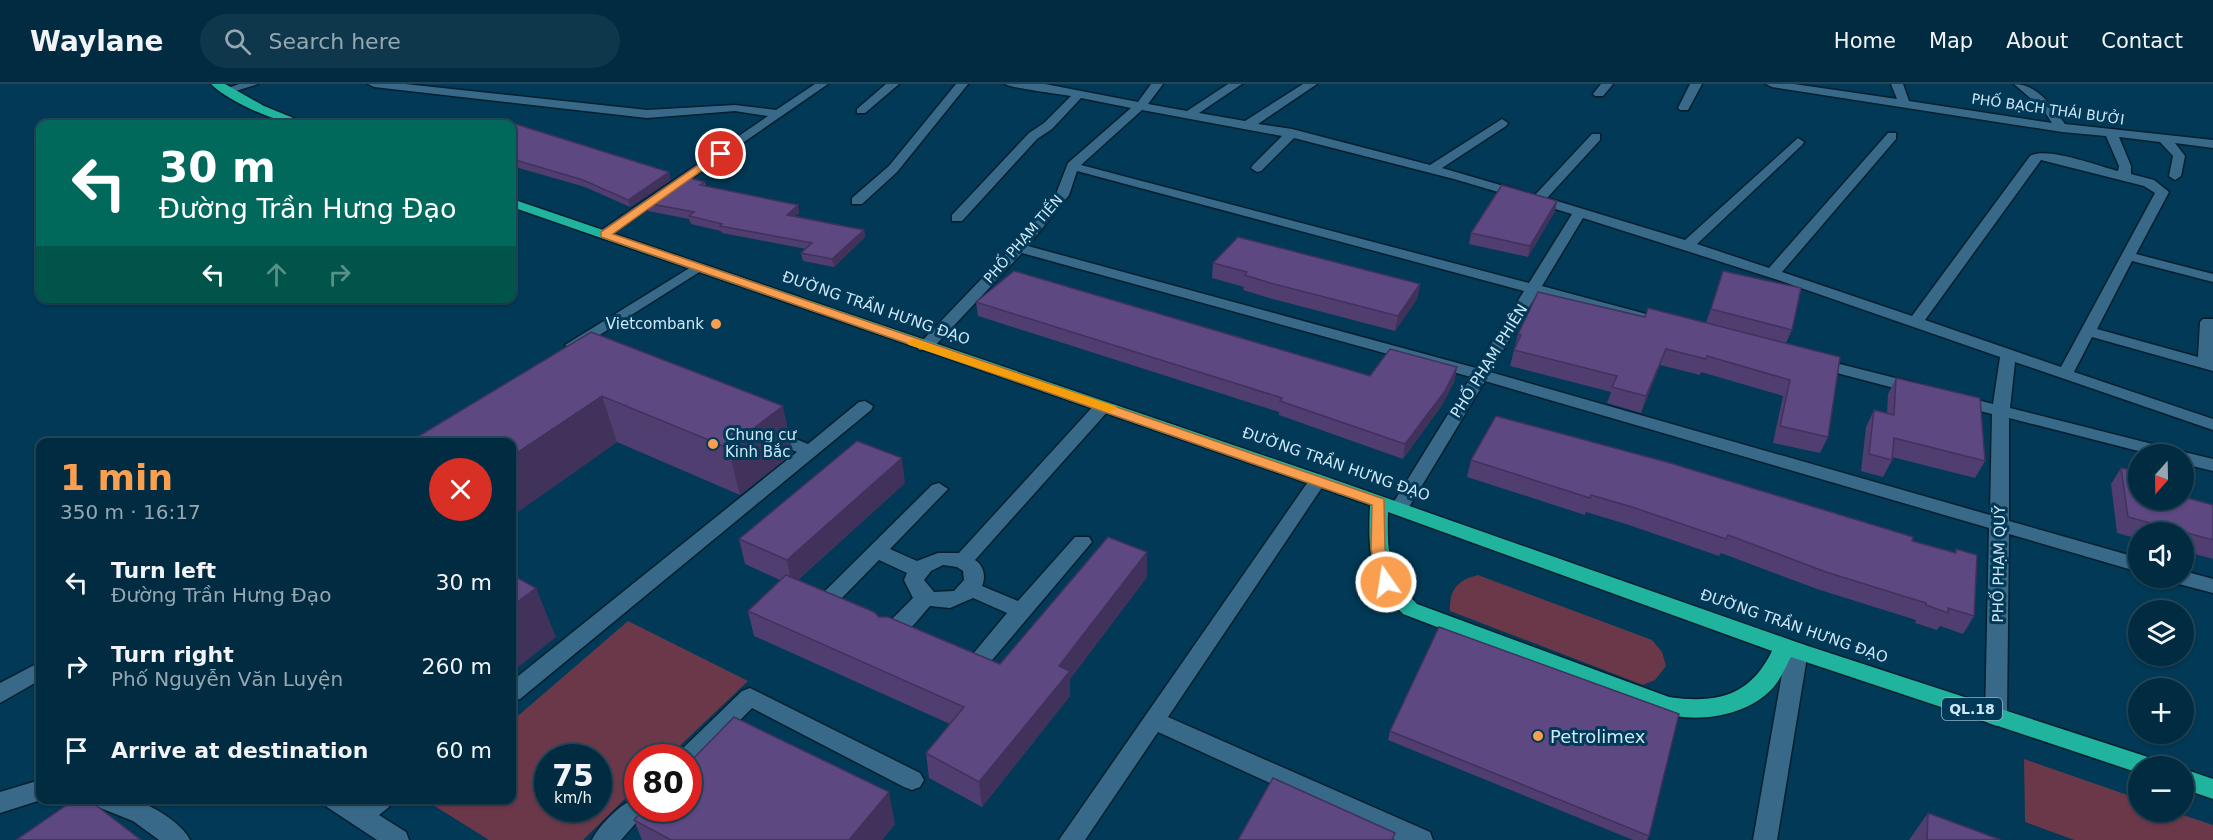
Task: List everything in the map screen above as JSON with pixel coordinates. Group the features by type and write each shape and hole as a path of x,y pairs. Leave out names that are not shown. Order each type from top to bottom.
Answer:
{"highway":[{"path":"222,87 293,120"},
{"name":"ĐƯỜNG TRẦN HƯNG ĐẠO","path":"516,203 925,347 1400,508 1791,649 2128,760"},
{"path":"1379,502 1378,549 1386,582 1410,609 1667,706 1682,709 1713,707 1732,703 1751,695 1766,682 1791,649"},
{"path":"2194,782 2213,789"}],"street":[{"path":"222,87 252,84"},
{"path":"374,84 410,86 647,114 735,108 778,114"},
{"path":"605,234 822,84"},
{"path":"861,111 893,84"},
{"path":"857,201 893,169 962,84"},
{"path":"1011,84 1034,85 1078,95 1143,104 1249,124 1431,170 1687,246 2213,425"},
{"name":"PHỐ PHẠM TIẾN","path":"925,347 1019,248 1062,195 1072,166 1143,104 1157,84"},
{"path":"1191,113 1236,84"},
{"path":"1249,124 1311,84"},
{"path":"1599,94 1607,84"},
{"path":"1684,108 1695,84"},
{"name":"PHỐ BẠCH THÁI BƯỞI","path":"1772,84 2062,128 2211,147"},
{"path":"1897,84 1904,103"},
{"path":"2020,84 2046,106 2062,128"},
{"path":"957,218 1033,136 1048,126 1078,95"},
{"path":"1431,170 1502,123"},
{"path":"2111,133 2125,166 2124,176"},
{"path":"1257,168 1292,134"},
{"path":"1770,275 1892,136"},
{"path":"1537,201 1596,137"},
{"path":"2164,140 2179,156 2175,176"},
{"path":"1687,246 1798,142"},
{"path":"1915,323 2034,159 2039,156 2150,183 2162,192 2066,374"},
{"path":"1072,166 1671,325"},
{"name":"PHỐ PHẠM PHIÊN","path":"1400,508 1579,213"},
{"path":"1019,248 1480,374 2128,562"},
{"path":"2128,256 2213,278"},
{"path":"583,358 563,351 696,268"},
{"path":"2087,331 2209,365 2208,322"},
{"name":"PHỐ PHẠM QUỸ","path":"1996,717 2001,411 2008,355"},
{"path":"1796,358 2131,444"},
{"path":"516,690 865,406"},
{"path":"963,561 1103,406"},
{"path":"756,429 810,451"},
{"path":"2194,460 2213,465"},
{"path":"1071,840 1318,480"},
{"path":"831,597 939,489"},
{"path":"979,660 1082,542"},
{"path":"876,551 919,570"},
{"path":"939,559 963,561 973,568 975,575 971,589 954,599 925,598 914,586 919,570 939,559"},
{"path":"2194,581 2213,586"},
{"path":"971,589 1021,611"},
{"path":"890,634 925,598"},
{"path":"1766,840 1791,649"},
{"path":"0,694 36,672"},
{"path":"702,744 750,697 912,780"},
{"path":"1153,720 1421,840"},
{"path":"0,803 36,791"},
{"path":"100,827 116,804"},
{"path":"120,804 142,813 178,840"},
{"path":"342,804 397,840"},
{"path":"360,815 375,804"},
{"path":"604,840 624,821"}],"shaded area":[{"path":"1478,575 1652,640 1662,652 1666,666 1655,680 1643,685 1450,611 1451,597 1456,587 1465,580"},
{"path":"628,621 748,681 682,744 624,744 624,800 612,812 612,744 534,744 534,822 601,822 583,840 489,840 431,804 516,804 516,718"},
{"path":"2024,759 2128,795 2128,822 2194,822 2194,819 2213,825 2213,840 2074,840 2025,822"}],"building":[{"path":"516,124 669,172 628,200 583,180 516,160"},
{"path":"686,177 705,182 700,185 798,205 787,215 864,230 832,259 801,253 812,243 720,226 722,224 689,216 694,212 646,203"},
{"path":"1502,185 1557,201 1530,246 1471,233"},
{"path":"1238,237 1420,284 1398,316 1270,283 1245,275 1247,272 1213,263"},
{"path":"1014,271 1370,376 1390,349 1457,367 1445,391 1405,444 1280,401 1282,398 976,302"},
{"path":"1723,271 1801,288 1792,330 1711,309"},
{"path":"1538,292 1645,317 1648,308 1840,357 1828,437 1780,426 1790,380 1707,356 1706,359 1666,349 1646,396 1612,387 1617,376 1514,350 1521,335 1518,334"},
{"path":"591,332 783,406 728,448 602,396 516,453 516,438 416,438"},
{"path":"1896,378 1980,398 1985,461 1894,438 1892,460 1869,454 1874,410 1894,415"},
{"path":"1496,416 1670,463 1913,537 1912,541 1956,553 1956,549 1977,555 1974,616 1948,608 1948,613 1926,605 1926,603 1826,572 1728,535 1726,539 1632,507 1591,495 1590,498 1471,460"},
{"path":"857,441 902,458 787,560 739,539"},
{"path":"2121,468 2128,470 2128,510 2194,510 2194,500 2213,505 2213,540 2194,535 2194,522 2146,522 2128,517"},
{"path":"1108,537 1147,552 1059,666 1070,671 979,782 926,753 964,707 748,611 786,575 874,612 879,617 888,617 1000,664"},
{"path":"516,577 536,588 516,603"},
{"path":"1439,627 1679,714 1649,836 1390,731"},
{"path":"734,717 889,792 849,840 671,840 638,822 702,822 702,750"},
{"path":"1273,778 1395,833 1392,840 1238,840"},
{"path":"68,804 94,804 141,840 16,840"},
{"path":"1928,813 2001,840 1927,840"}],"slow traffic":[{"path":"913,343 1110,408"}],"place":[{"name":"Vietcombank","path":"716,324"},
{"name":"Chung cư Kinh Bắc","path":"713,444"},
{"name":"Petrolimex","path":"1538,736"}],"route":[{"path":"721,154 605,234 764,292 1059,390 1379,502 1378,549 1386,582"}]}
